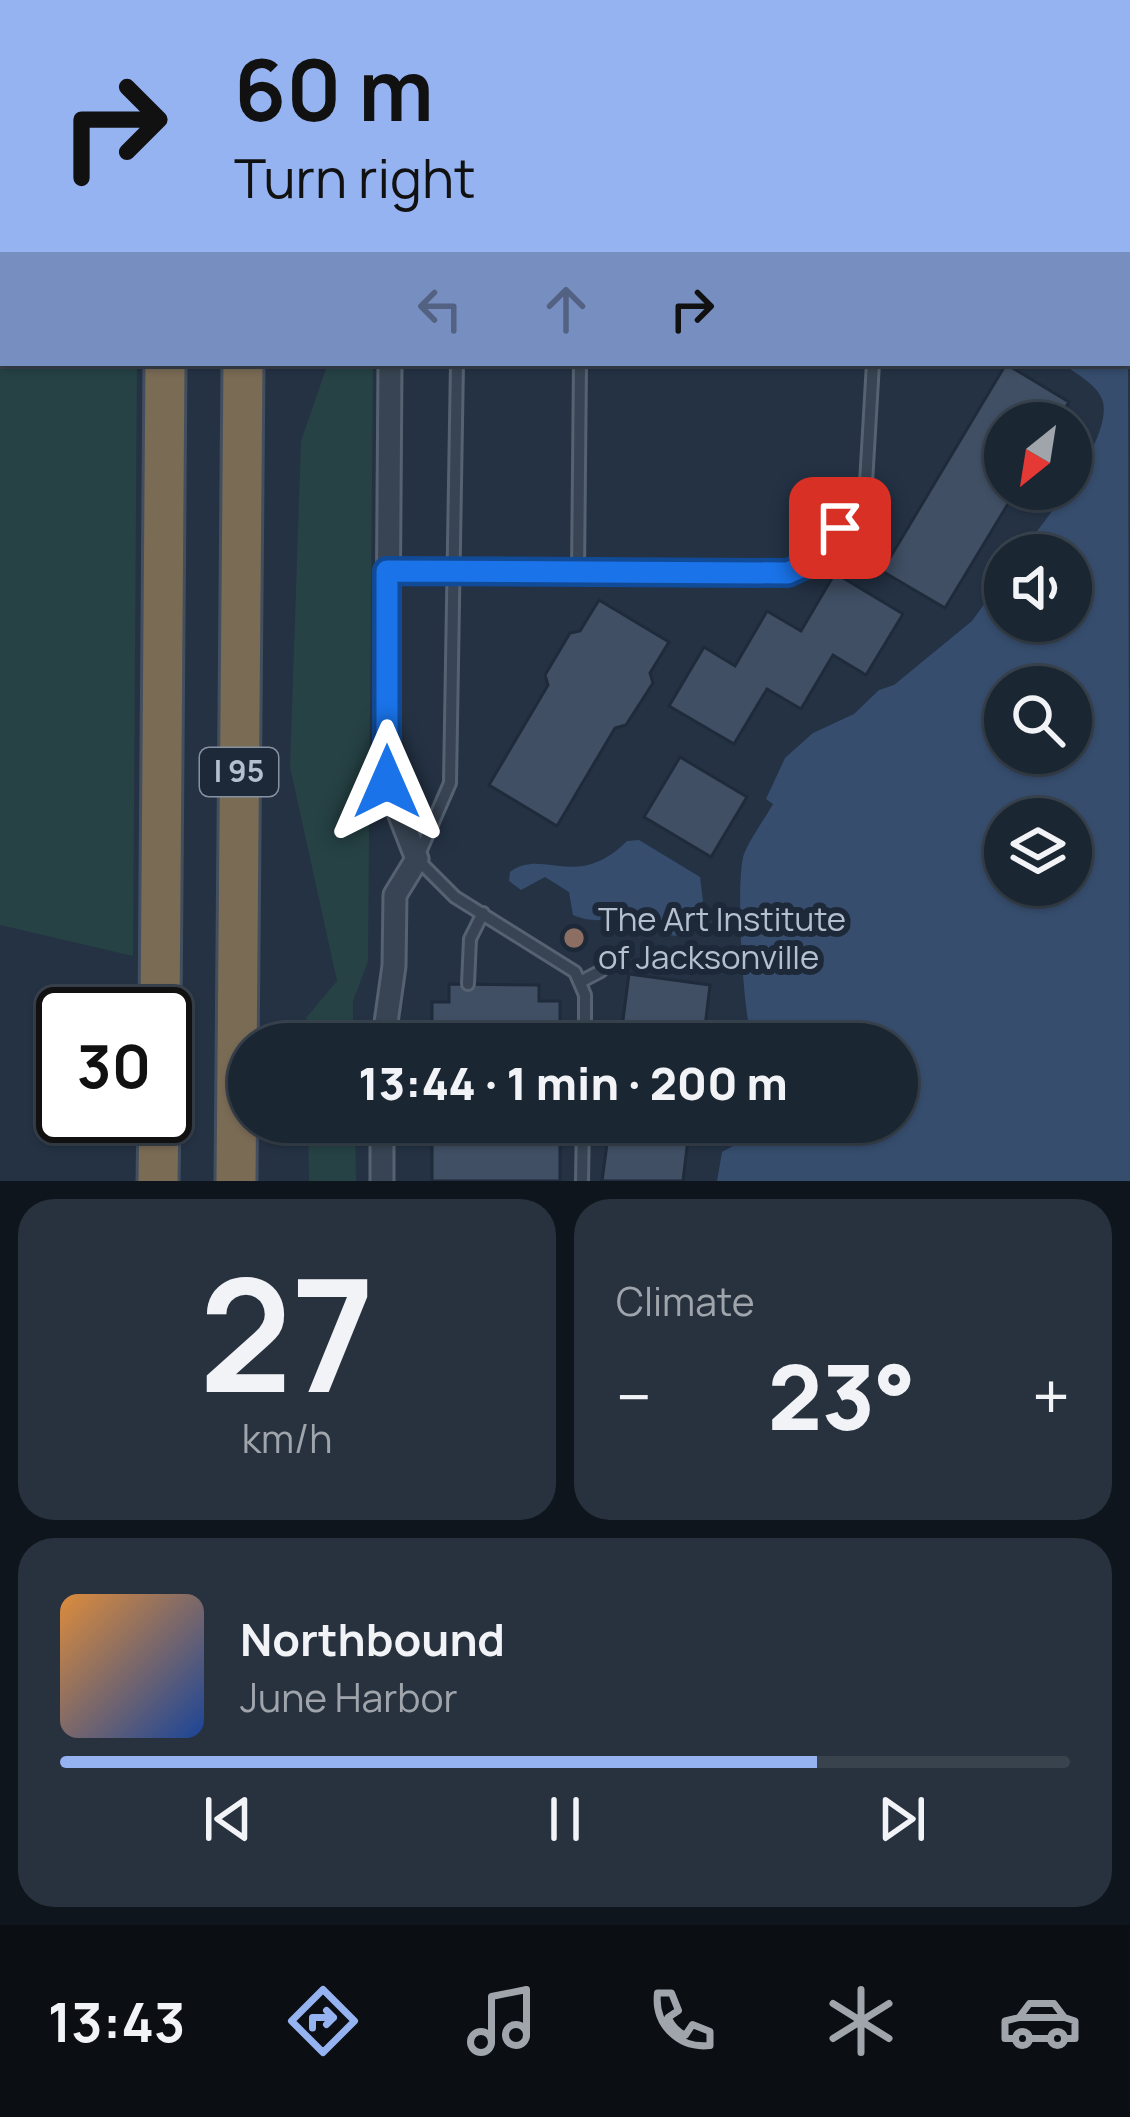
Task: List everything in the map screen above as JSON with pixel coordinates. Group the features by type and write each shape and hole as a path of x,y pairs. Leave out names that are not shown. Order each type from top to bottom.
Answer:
{"highway":[{"name":"I 95","path":"160,987 165,366"},
{"name":"I 95","path":"236,1181 243,366"},
{"path":"158,1181 159,1143"}],"street":[{"path":"386,1023 394,966 395,896 417,859 387,782 391,366"},
{"path":"382,1143 382,1181"}],"lane":[{"path":"457,366 450,783 417,859 455,897 567,964 582,982 584,1023"},
{"path":"578,573 580,366"},
{"path":"387,571 793,573 829,547 868,478 873,366"},
{"path":"468,984 470,939 482,914"},
{"path":"582,982 601,971"},
{"path":"582,1181 583,1143"}],"green space":[{"path":"0,366 137,366 133,956 0,925"},
{"path":"327,366 373,366 368,961 353,1001 353,1023 306,1023 337,981 290,767 301,441"},
{"path":"308,1143 355,1143 356,1181 309,1181"}],"water":[{"path":"1067,366 1128,366 1130,1181 717,1181 722,1152 733,1143 918,1143 918,1023 749,1023 740,891 744,854 773,804 766,799 785,758 813,733 854,714 879,690 894,685 972,621 984,604 984,642 1092,642 1092,534 1035,534 1052,510 1092,510 1092,448 1103,419 1103,402"},
{"path":"639,840 700,877 703,901 678,936 621,920 573,915 569,892 545,877 521,890 509,881 510,872 522,866 592,864 627,841"}],"building":[{"path":"1005,366 1009,366 1069,402 984,402 984,510 1004,510 990,534 984,534 984,544 945,608 882,571"},
{"path":"835,573 903,614 866,675 833,655 801,709 767,689 734,744 669,706 704,647 735,666 767,611 801,631"},
{"path":"599,600 669,642 650,673 653,683 626,725 615,728 557,826 489,785 548,685 545,675 570,633 580,631"},
{"path":"680,757 747,797 711,857 644,817"},
{"path":"629,974 710,985 705,1023 623,1023"},
{"path":"449,984 539,985 539,1001 560,1001 560,1023 432,1023 432,1002 449,1002"},
{"path":"432,1143 560,1143 560,1181 432,1181"},
{"path":"607,1143 688,1143 683,1181 602,1181"}],"place":[{"name":"The Art Institute of Jacksonville","path":"574,938"}],"route":[{"path":"387,782 387,571 788,573 814,561 840,528"}]}
